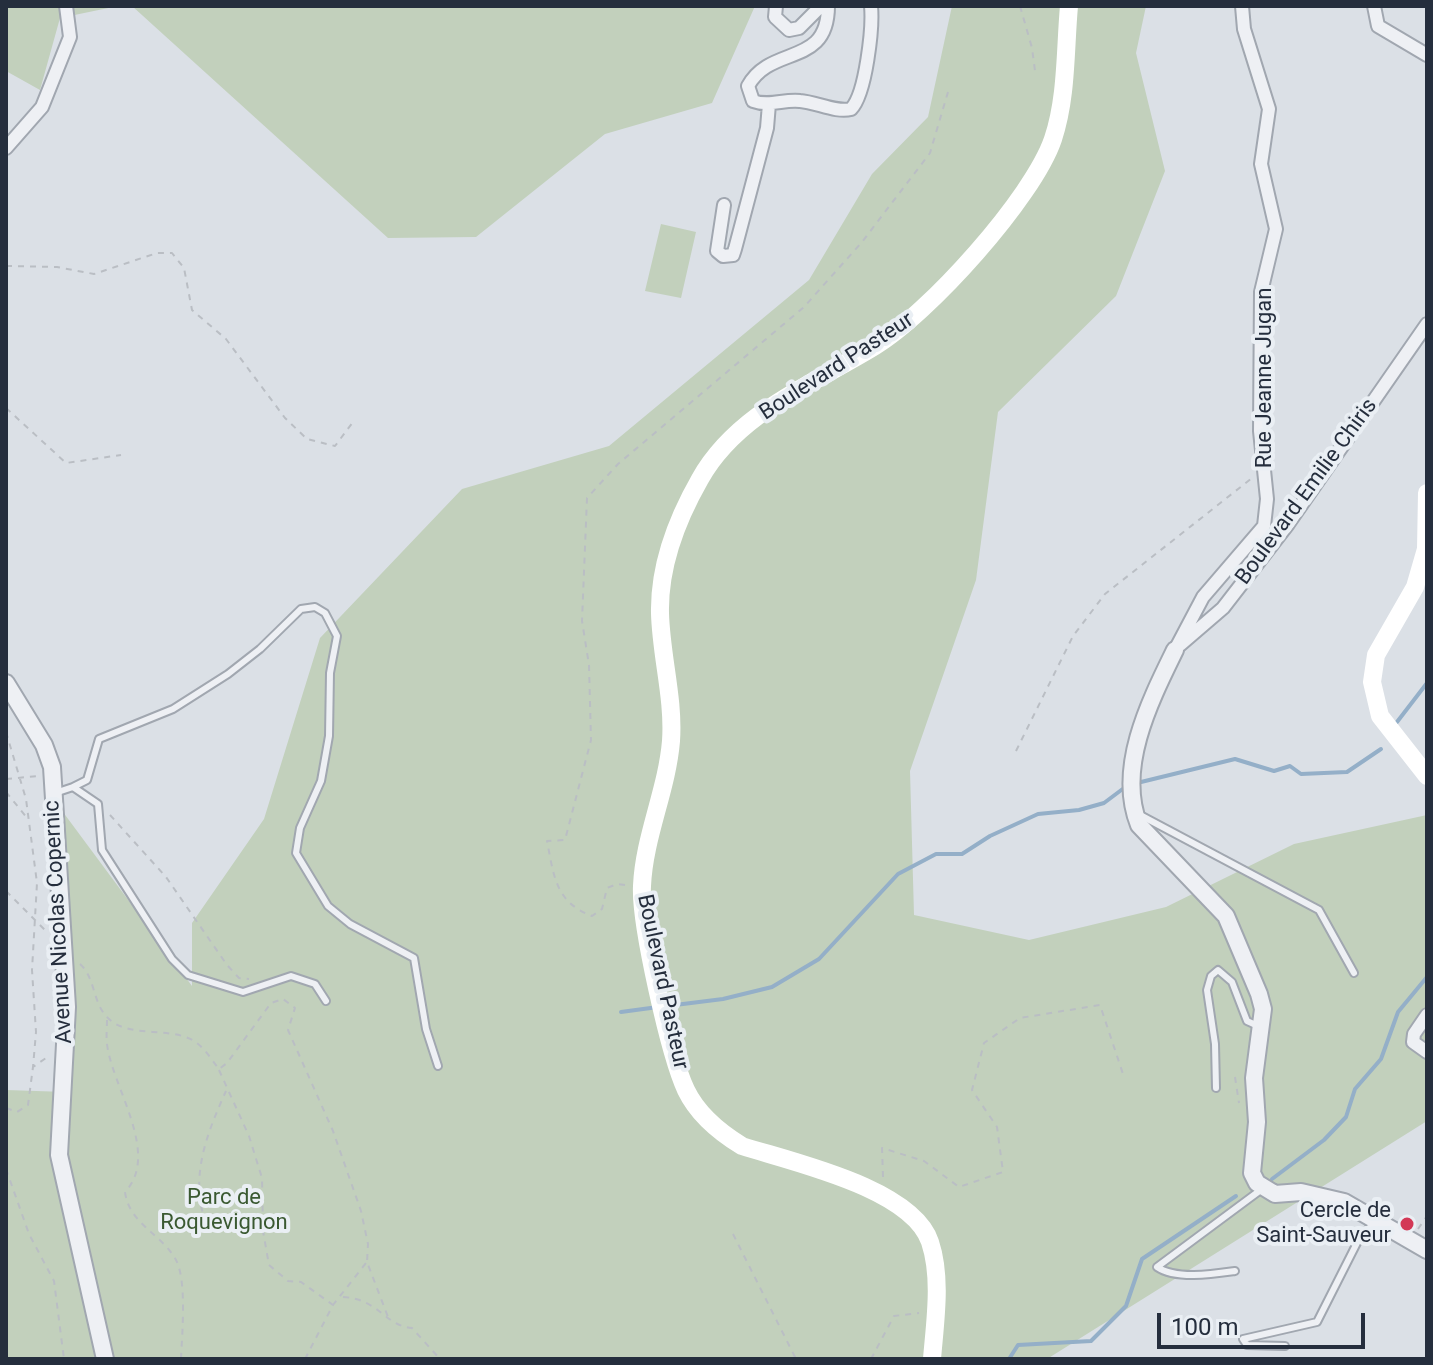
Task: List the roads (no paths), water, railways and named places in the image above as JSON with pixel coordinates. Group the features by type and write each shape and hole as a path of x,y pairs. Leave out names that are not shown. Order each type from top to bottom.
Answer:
{"main road":[{"name":"Boulevard Pasteur","path":"932,1359 936,1311 930,1239 910,1215 884,1194 742,1146 722,1134 700,1111 686,1090 651,950 641,889 671,740 660,614 663,570 675,530 701,477 725,445 757,416 876,345 923,311 1029,188 1054,137 1065,77 1069,6"},
{"path":"1427,493 1426,549 1415,587 1376,655 1372,682 1380,716 1427,776"}],"street":[{"path":"6,148 42,107 70,37 66,6"},
{"path":"776,6 775,17 789,30 799,28 821,6"},
{"path":"828,6 828,19 821,39 810,50 766,67 753,77 749,95 753,101 769,104 797,100 842,111 851,109 859,95 872,23 871,6"},
{"name":"Rue Jeanne Jugan","path":"1132,803 1133,767 1145,714 1175,650 1212,584 1264,526 1267,499 1263,471 1261,292 1276,229 1261,164 1269,109 1244,29 1242,6"},
{"path":"1374,6 1378,26 1427,55"},
{"path":"724,205 717,251 723,256 733,255 735,249 767,128 769,104"},
{"name":"Boulevard Emilie Chiris","path":"1175,650 1223,608 1288,524 1427,324"},
{"name":"Avenue Nicolas Copernic","path":"6,683 44,745 52,773 67,1044 59,1155 105,1359"},
{"path":"1132,803 1139,825 1226,916 1259,994 1262,1027 1254,1078 1255,1150 1252,1173 1269,1192 1325,1195 1360,1210 1422,1247"},
{"path":"1427,1015 1413,1042 1427,1052"}],"lane":[{"path":"52,795 87,780 99,739 173,709 228,674 260,649 301,609 315,607 325,613 337,636 330,673 329,736 321,781 300,828 296,853 328,906 350,924 414,958 426,1029 438,1066"},
{"path":"73,787 98,804 102,850 172,959 188,975 243,992 291,976 315,984 326,1001"},
{"path":"1132,803 1319,910 1354,973"},
{"path":"1216,1088 1215,1044 1207,990 1211,976 1218,970 1232,982 1247,1021 1262,1027"},
{"path":"1235,1271 1214,1274 1177,1272 1157,1267 1269,1192"},
{"path":"1285,1346 1247,1345 1243,1339 1317,1322 1360,1237 1369,1228 1422,1247"}],"waterway":[{"path":"1397,722 1427,683"},
{"path":"1137,783 1235,759 1274,771 1290,766 1301,774 1347,772 1381,749"},
{"path":"667,1006 723,999 772,987 819,959 898,874 936,854 962,854 990,836 1038,814 1079,810 1104,803 1128,785"},
{"path":"1272,1179 1324,1140 1346,1117 1355,1089 1381,1059 1398,1012 1427,977"},
{"path":"621,1012 658,1007"},
{"path":"1009,1359 1018,1345 1091,1341 1126,1306 1142,1259 1236,1196"}],"place":[{"name":"Cercle de Saint-Sauveur","path":"1407,1224"}],"park label":[{"name":"Parc de Roquevignon","path":"224,1210"}]}
